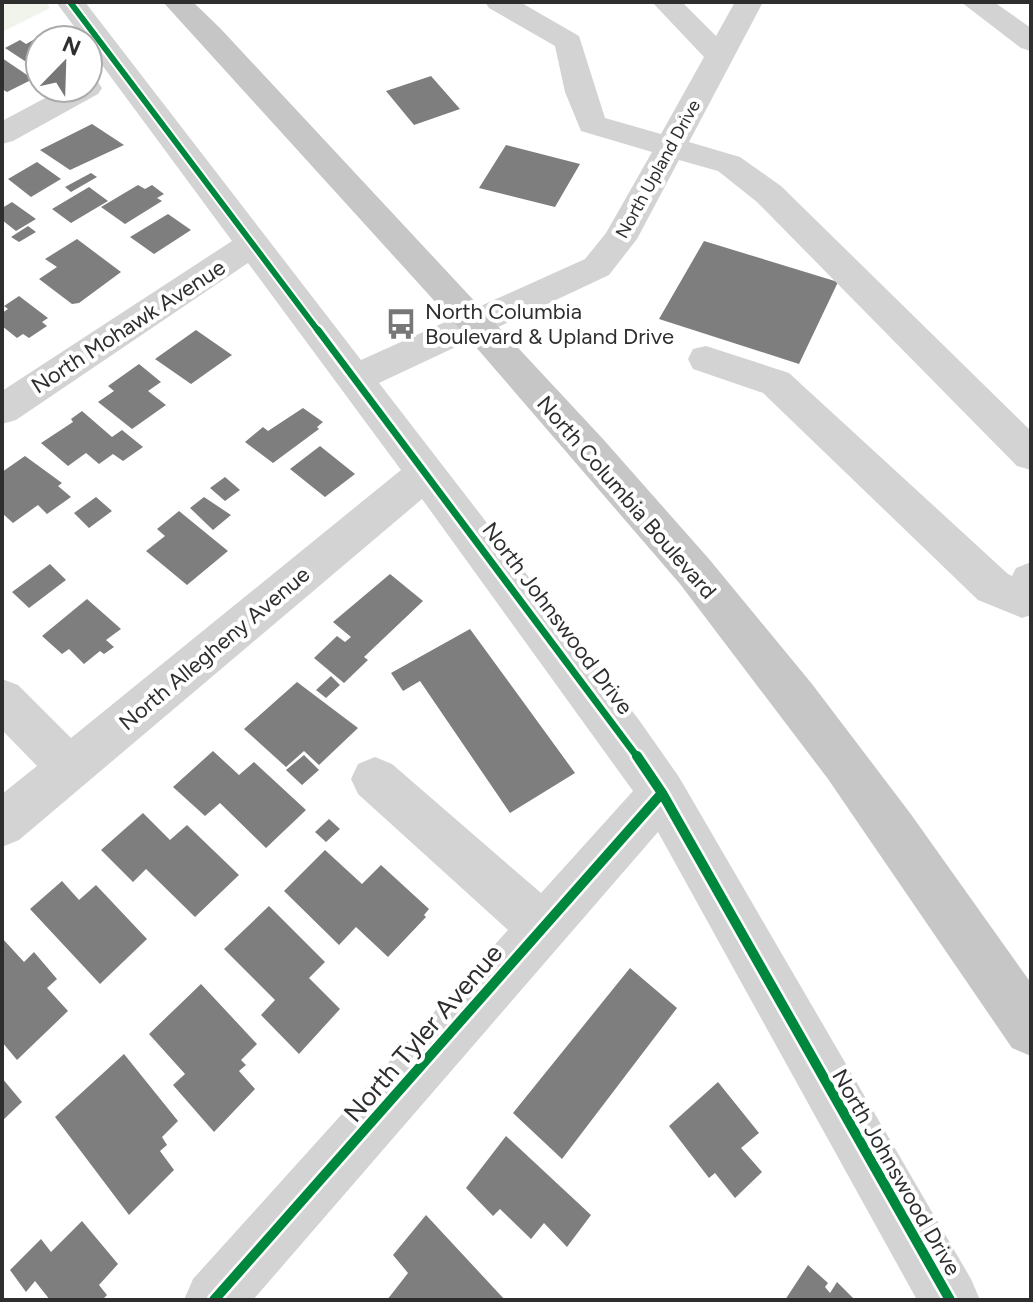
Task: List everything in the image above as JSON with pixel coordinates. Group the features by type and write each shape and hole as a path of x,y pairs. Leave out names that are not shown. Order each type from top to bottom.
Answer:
{"main road":[{"name":"North Columbia Boulevard","path":"177,2 210,34 643,511 754,646 954,914 1031,1029"}],"street":[{"name":"North Johnswood Drive","path":"70,2 78,24"},
{"path":"499,2 569,42 580,92 592,124 729,164 769,194 1031,455"},
{"path":"666,2 720,56"},
{"name":"North Upland Drive","path":"355,378 597,267 620,239 749,2"},
{"path":"975,2 1031,42"},
{"name":"North Johnswood Drive","path":"104,86 254,243 623,735 662,793 950,1300"},
{"path":"2,134 57,104"},
{"name":"North Mohawk Avenue","path":"2,410 254,243"},
{"path":"706,359 776,383 993,587 1022,600 1031,580"},
{"name":"North Allegheny Avenue","path":"2,824 426,472"},
{"path":"2,699 70,768"},
{"path":"375,779 543,928"},
{"name":"North Tyler Avenue","path":"214,1300 662,793"}],"shaded area":[{"path":"2,2 46,2 50,8 2,32"}],"building":[{"path":"20,40 24,43 24,60 5,48"},
{"path":"2,58 24,73 24,84 7,92 2,89"},
{"path":"431,76 460,109 414,125 386,91"},
{"path":"92,124 124,145 70,170 40,150"},
{"path":"506,145 580,164 555,207 479,188"},
{"path":"37,162 61,179 31,197 8,179"},
{"path":"91,173 97,177 71,192 65,187"},
{"path":"138,185 145,189 152,185 164,194 157,198 162,201 125,224 101,207"},
{"path":"89,187 108,201 71,223 52,209"},
{"path":"12,202 36,219 16,231 2,220 2,208"},
{"path":"168,214 191,230 154,254 130,237"},
{"path":"28,226 36,232 19,242 11,237"},
{"path":"77,239 121,272 79,303 72,304 39,279 57,267 45,259"},
{"path":"704,241 838,282 799,364 659,319"},
{"path":"19,296 48,318 42,322 47,326 29,338 23,334 17,338 2,326 2,313 8,309 4,306"},
{"path":"196,330 232,355 191,384 155,359"},
{"path":"139,364 161,382 148,391 166,405 132,429 98,402 114,391 108,386"},
{"path":"303,408 323,422 317,427 319,429 273,463 245,442 263,427 268,431"},
{"path":"82,411 112,437 122,430 143,447 123,461 113,454 99,464 86,453 68,466 41,443 73,422 71,419"},
{"path":"320,446 355,474 325,497 290,469"},
{"path":"25,456 62,483 58,486 71,497 47,514 38,505 13,523 2,513 2,472"},
{"path":"225,477 240,490 225,501 210,488"},
{"path":"96,497 112,511 89,528 74,513"},
{"path":"204,497 231,515 213,530 190,508"},
{"path":"179,511 228,551 187,585 146,551 165,536 157,529"},
{"path":"50,564 66,580 29,608 12,592"},
{"path":"390,574 423,601 364,657 368,660 344,683 314,658 337,636 345,642 351,637 333,622"},
{"path":"87,599 121,629 106,640 114,647 104,654 100,651 84,664 69,649 62,654 42,636"},
{"path":"470,629 575,773 510,813 420,681 403,691 391,673"},
{"path":"331,676 340,685 326,698 316,690"},
{"path":"297,682 358,728 319,765 304,751 286,767 244,729"},
{"path":"213,751 239,775 254,762 306,810 266,848 220,803 205,816 173,787"},
{"path":"304,755 319,770 302,785 286,770"},
{"path":"143,813 170,840 187,825 239,875 195,917 146,869 133,882 101,850"},
{"path":"329,819 340,829 326,842 315,832"},
{"path":"325,850 362,884 381,865 429,909 424,915 426,917 388,957 356,927 339,945 284,891"},
{"path":"62,881 79,900 96,885 147,939 100,984 30,909"},
{"path":"269,906 325,962 309,978 340,1009 299,1054 261,1015 275,1000 224,949"},
{"path":"2,938 24,962 34,952 57,979 47,988 68,1011 17,1060 2,1042"},
{"path":"630,968 677,1008 562,1159 513,1113"},
{"path":"201,984 257,1044 241,1060 246,1065 239,1071 255,1089 214,1132 173,1085 185,1074 149,1034"},
{"path":"124,1054 178,1121 162,1137 167,1145 160,1151 174,1170 129,1215 55,1117"},
{"path":"2,1078 22,1102 2,1121"},
{"path":"718,1082 759,1133 741,1148 762,1172 735,1198 715,1173 709,1178 669,1126"},
{"path":"506,1136 591,1215 567,1247 544,1223 531,1239 500,1209 493,1216 466,1188"},
{"path":"426,1215 505,1300 387,1300 408,1273 393,1255"},
{"path":"82,1221 118,1264 99,1285 107,1295 102,1300 50,1300 35,1281 26,1292 10,1270 41,1239 51,1252"},
{"path":"808,1265 828,1283 825,1287 830,1293 837,1282 855,1300 785,1300"}],"cycle path":[{"path":"70,2 623,735 662,793 950,1300"},
{"path":"214,1300 662,793"}],"place":[{"name":"North Columbia Boulevard & Upland Drive","path":"401,324"}]}
